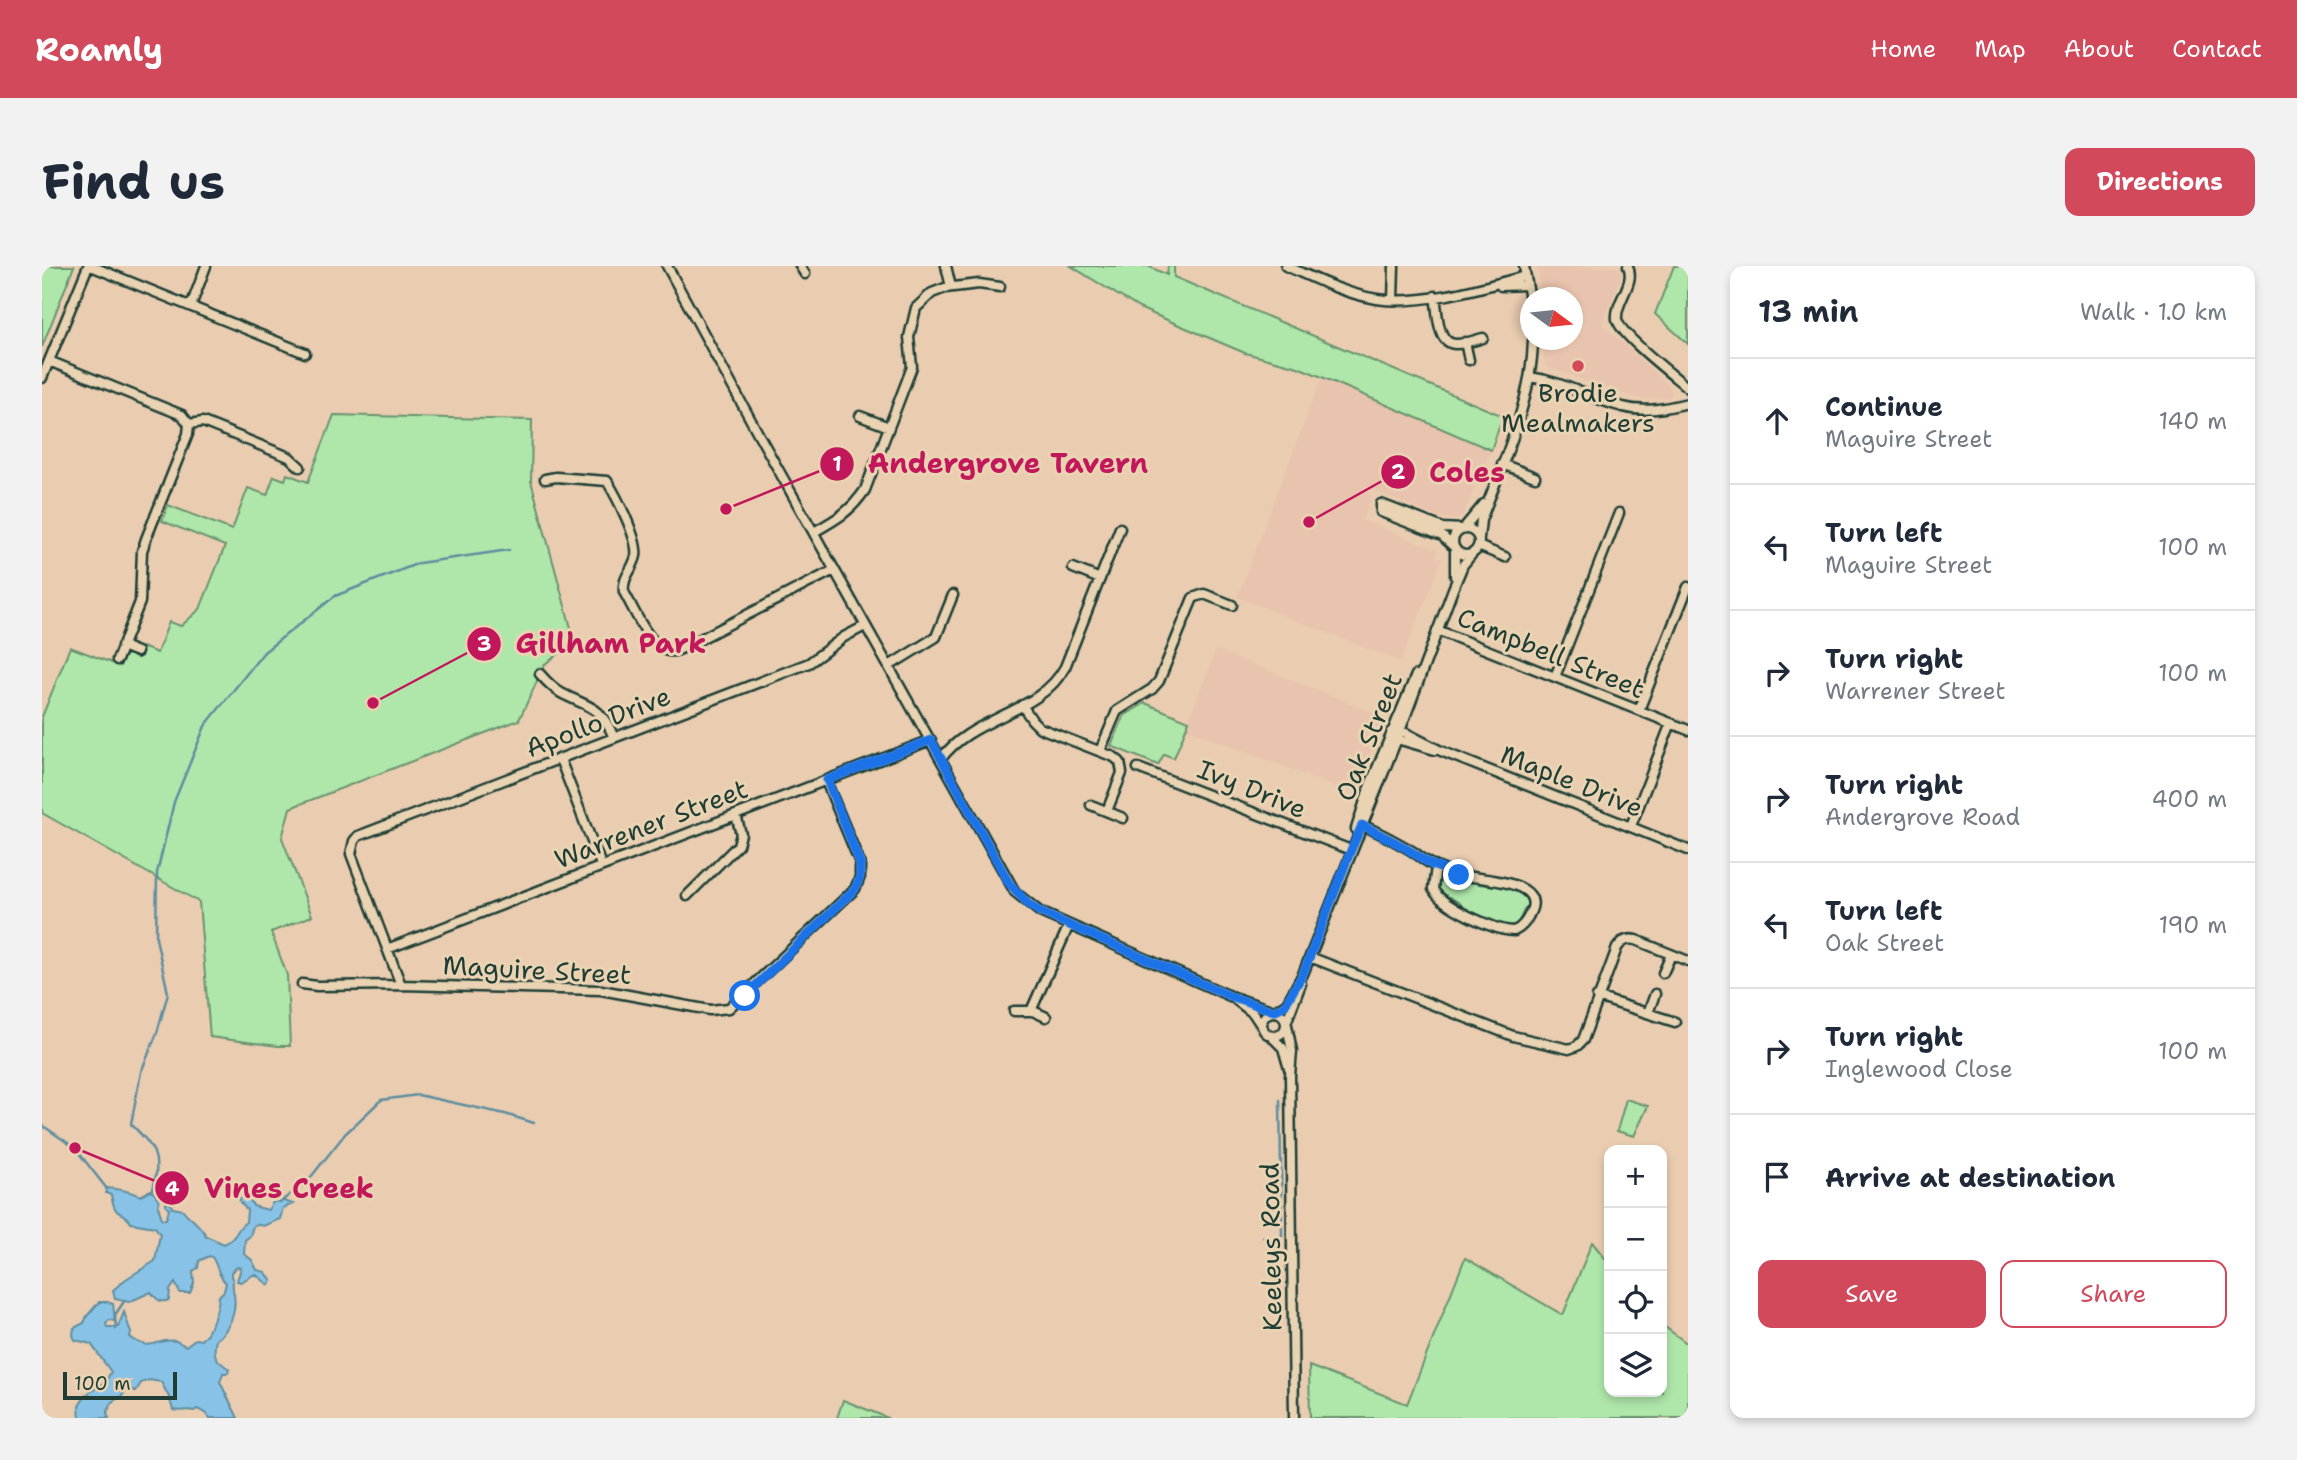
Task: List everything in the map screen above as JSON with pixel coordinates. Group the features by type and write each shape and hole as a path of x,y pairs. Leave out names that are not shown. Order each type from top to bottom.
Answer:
{"street":[{"path":"42,378 90,266 305,353"},
{"path":"191,306 206,266"},
{"path":"667,266 1013,888 1034,909 1230,996 1283,1015 1287,1024 1281,1034 1271,1036 1262,1028 1255,1015 1230,996"},
{"path":"946,266 951,287"},
{"path":"1286,266 1352,293 1393,300 1436,296 1495,285 1525,276"},
{"path":"1393,300 1394,266"},
{"path":"1495,285 1527,285 1524,266"},
{"path":"1628,266 1629,278 1617,314 1617,322 1633,341 1688,388"},
{"path":"814,532 854,507 865,490 912,368 909,337 916,308 932,293 951,287 982,284 1000,287"},
{"path":"1436,296 1443,337 1453,344 1483,338"},
{"path":"1465,342 1468,360"},
{"path":"1505,557 1479,542 1473,530 1441,527 1381,508 1440,535 1464,555 1472,554 1479,542 1481,520 1519,416 1530,377 1532,350"},
{"path":"49,361 182,415 189,424 188,435 142,551 140,602 117,660"},
{"path":"1530,377 1559,382 1624,408 1646,410 1688,403"},
{"path":"860,416 889,427"},
{"path":"189,424 203,422 289,457 300,467"},
{"path":"1502,464 1535,477"},
{"path":"545,479 556,477 607,481 627,521 637,552 623,584 624,592 653,642 660,649 674,652 834,570"},
{"path":"1455,548 1454,537 1482,507 1491,492"},
{"path":"1555,677 1619,513"},
{"path":"941,759 957,741 1047,690 1061,675 1121,528"},
{"name":"Oak Street","path":"1452,589 1455,548"},
{"name":"Oak Street","path":"1275,1011 1285,1005 1303,974 1452,589 1463,565 1472,554"},
{"path":"1073,568 1100,579"},
{"path":"1639,710 1688,587"},
{"path":"1100,751 1118,709 1152,689 1159,681 1193,598 1205,594 1232,605"},
{"path":"890,666 936,637 953,595"},
{"name":"Apollo Drive","path":"353,843 358,836 371,830 809,663 844,637 865,626"},
{"name":"Campbell Street","path":"1437,631 1688,730"},
{"path":"122,646 136,652"},
{"path":"540,674 561,693 598,711 608,722 614,738"},
{"path":"1022,705 1040,727 1117,759 1123,769 1107,811"},
{"path":"1631,826 1671,723"},
{"name":"Maple Drive","path":"1396,734 1688,850"},
{"name":"Warrener Street","path":"387,949 827,780 932,742 957,741"},
{"path":"560,759 601,865"},
{"name":"Ivy Drive","path":"1138,768 1351,850"},
{"name":"Maguire Street","path":"302,984 601,990 710,1010 729,1008 859,883 860,863 827,780"},
{"path":"1091,805 1123,818"},
{"path":"687,896 738,845 741,834 736,815"},
{"path":"1360,825 1436,867 1459,875 1499,880 1523,890 1530,895 1532,904 1524,923 1516,930 1505,930 1441,900 1433,887 1436,867"},
{"path":"343,838 353,843 351,854 401,985"},
{"path":"1031,1011 1069,925"},
{"path":"1310,957 1513,1036 1566,1049 1575,1048 1583,1040 1597,997 1623,941 1636,940 1688,961"},
{"path":"1663,973 1671,955"},
{"name":"Oak Street","path":"1287,1024 1303,974"},
{"path":"1648,1013 1655,994"},
{"path":"1597,997 1675,1022"},
{"path":"1014,1011 1031,1011 1046,1017"},
{"path":"1262,1028 1267,1013 1275,1011"},
{"name":"Keeleys Road","path":"1287,1024 1292,1051 1290,1076 1294,1418"},
{"name":"Keeleys Road","path":"1271,1036 1284,1051 1290,1076"}],"shaded area":[{"path":"1537,266 1617,267 1622,273 1602,324 1670,387 1672,393 1669,398 1643,399 1629,396 1547,367 1544,350 1583,350 1583,287 1540,287"},
{"path":"1322,377 1491,450 1463,515 1456,520 1437,517 1361,485 1372,497 1362,520 1438,550 1436,556 1442,559 1401,662 1237,597"},
{"path":"1216,650 1385,717 1355,795 1186,728"}],"green space":[{"path":"42,266 74,266 42,347"},
{"path":"1071,266 1148,266 1167,275 1168,266 1174,266 1174,277 1503,416 1491,450 1298,367 1245,353 1139,308"},
{"path":"1674,266 1688,266 1688,344 1655,314"},
{"path":"334,415 532,420 531,481 576,641 545,664 519,720 290,808 282,838 312,916 271,932 287,975 290,1046 210,1037 199,902 42,813 42,717 70,647 120,666 124,656 128,654 138,658 142,647 157,653 169,622 181,626 200,609 225,546 162,521 168,505 232,530 248,488 267,495 274,476 285,480 287,474 308,482"},
{"path":"1145,703 1189,721 1174,758 1164,754 1158,765 1111,746 1124,716"},
{"path":"1443,875 1476,881 1479,884 1512,888 1525,898 1528,908 1525,908 1517,925 1503,925 1488,920 1461,907 1461,904 1450,897 1443,896 1436,888 1437,881"},
{"path":"1626,1099 1648,1106 1634,1136 1617,1131"},
{"path":"1592,1242 1604,1257 1604,1397 1667,1397 1667,1329 1688,1344 1688,1418 1310,1418 1309,1366 1407,1404 1465,1258 1563,1315"},
{"path":"843,1400 888,1418 837,1418"}],"water":[{"path":"106,1188 141,1195 153,1192 159,1200 162,1219 166,1219 169,1209 166,1203 171,1203 172,1208 183,1210 206,1236 224,1244 232,1239 246,1222 247,1210 239,1198 250,1199 253,1206 268,1210 273,1202 293,1204 283,1208 280,1219 263,1226 253,1226 250,1236 245,1240 244,1254 252,1260 257,1270 265,1272 272,1280 269,1285 255,1274 241,1282 237,1281 241,1268 237,1267 231,1272 235,1301 233,1314 228,1326 216,1340 215,1354 229,1369 228,1373 223,1373 220,1382 238,1418 210,1418 197,1409 173,1410 161,1382 149,1380 141,1383 136,1391 125,1391 112,1402 107,1413 109,1418 80,1418 79,1406 86,1395 105,1382 111,1372 91,1344 75,1340 73,1335 74,1328 84,1323 99,1302 113,1304 115,1321 109,1320 107,1327 118,1327 124,1312 130,1337 138,1342 149,1345 169,1340 186,1346 195,1339 201,1340 208,1332 226,1283 209,1256 199,1261 198,1268 193,1271 194,1283 190,1293 180,1293 175,1283 170,1290 169,1300 166,1301 158,1300 151,1292 129,1302 115,1299 113,1290 155,1261 160,1234 155,1227 131,1223 117,1211 111,1195 106,1193"}],"waterway":[{"path":"141,1196 153,1189 156,1160 150,1146 131,1124 141,1072 157,1033 168,993 156,938 157,873 174,802 205,726 264,652 335,596 419,563 509,550"},
{"path":"280,1202 307,1182 345,1134 381,1100 418,1095 534,1123"},
{"path":"1263,1237 1279,1240 1282,1235 1280,1100"},
{"path":"42,1125 75,1148 107,1189"},
{"path":"116,1329 115,1315 125,1300"}],"place":[{"name":"Brodie Mealmakers","path":"1578,366"},
{"name":"Andergrove Tavern","path":"726,509"},
{"name":"Coles","path":"1309,522"},
{"name":"Gillham Park","path":"373,703"},
{"name":"Vines Creek","path":"75,1148"}],"route":[{"path":"745,996 859,883 860,863 827,780 931,740 1009,883 1028,904 1069,925 1265,1009 1275,1011 1282,1008 1299,981 1362,825 1414,852 1432,865 1459,875"}]}
